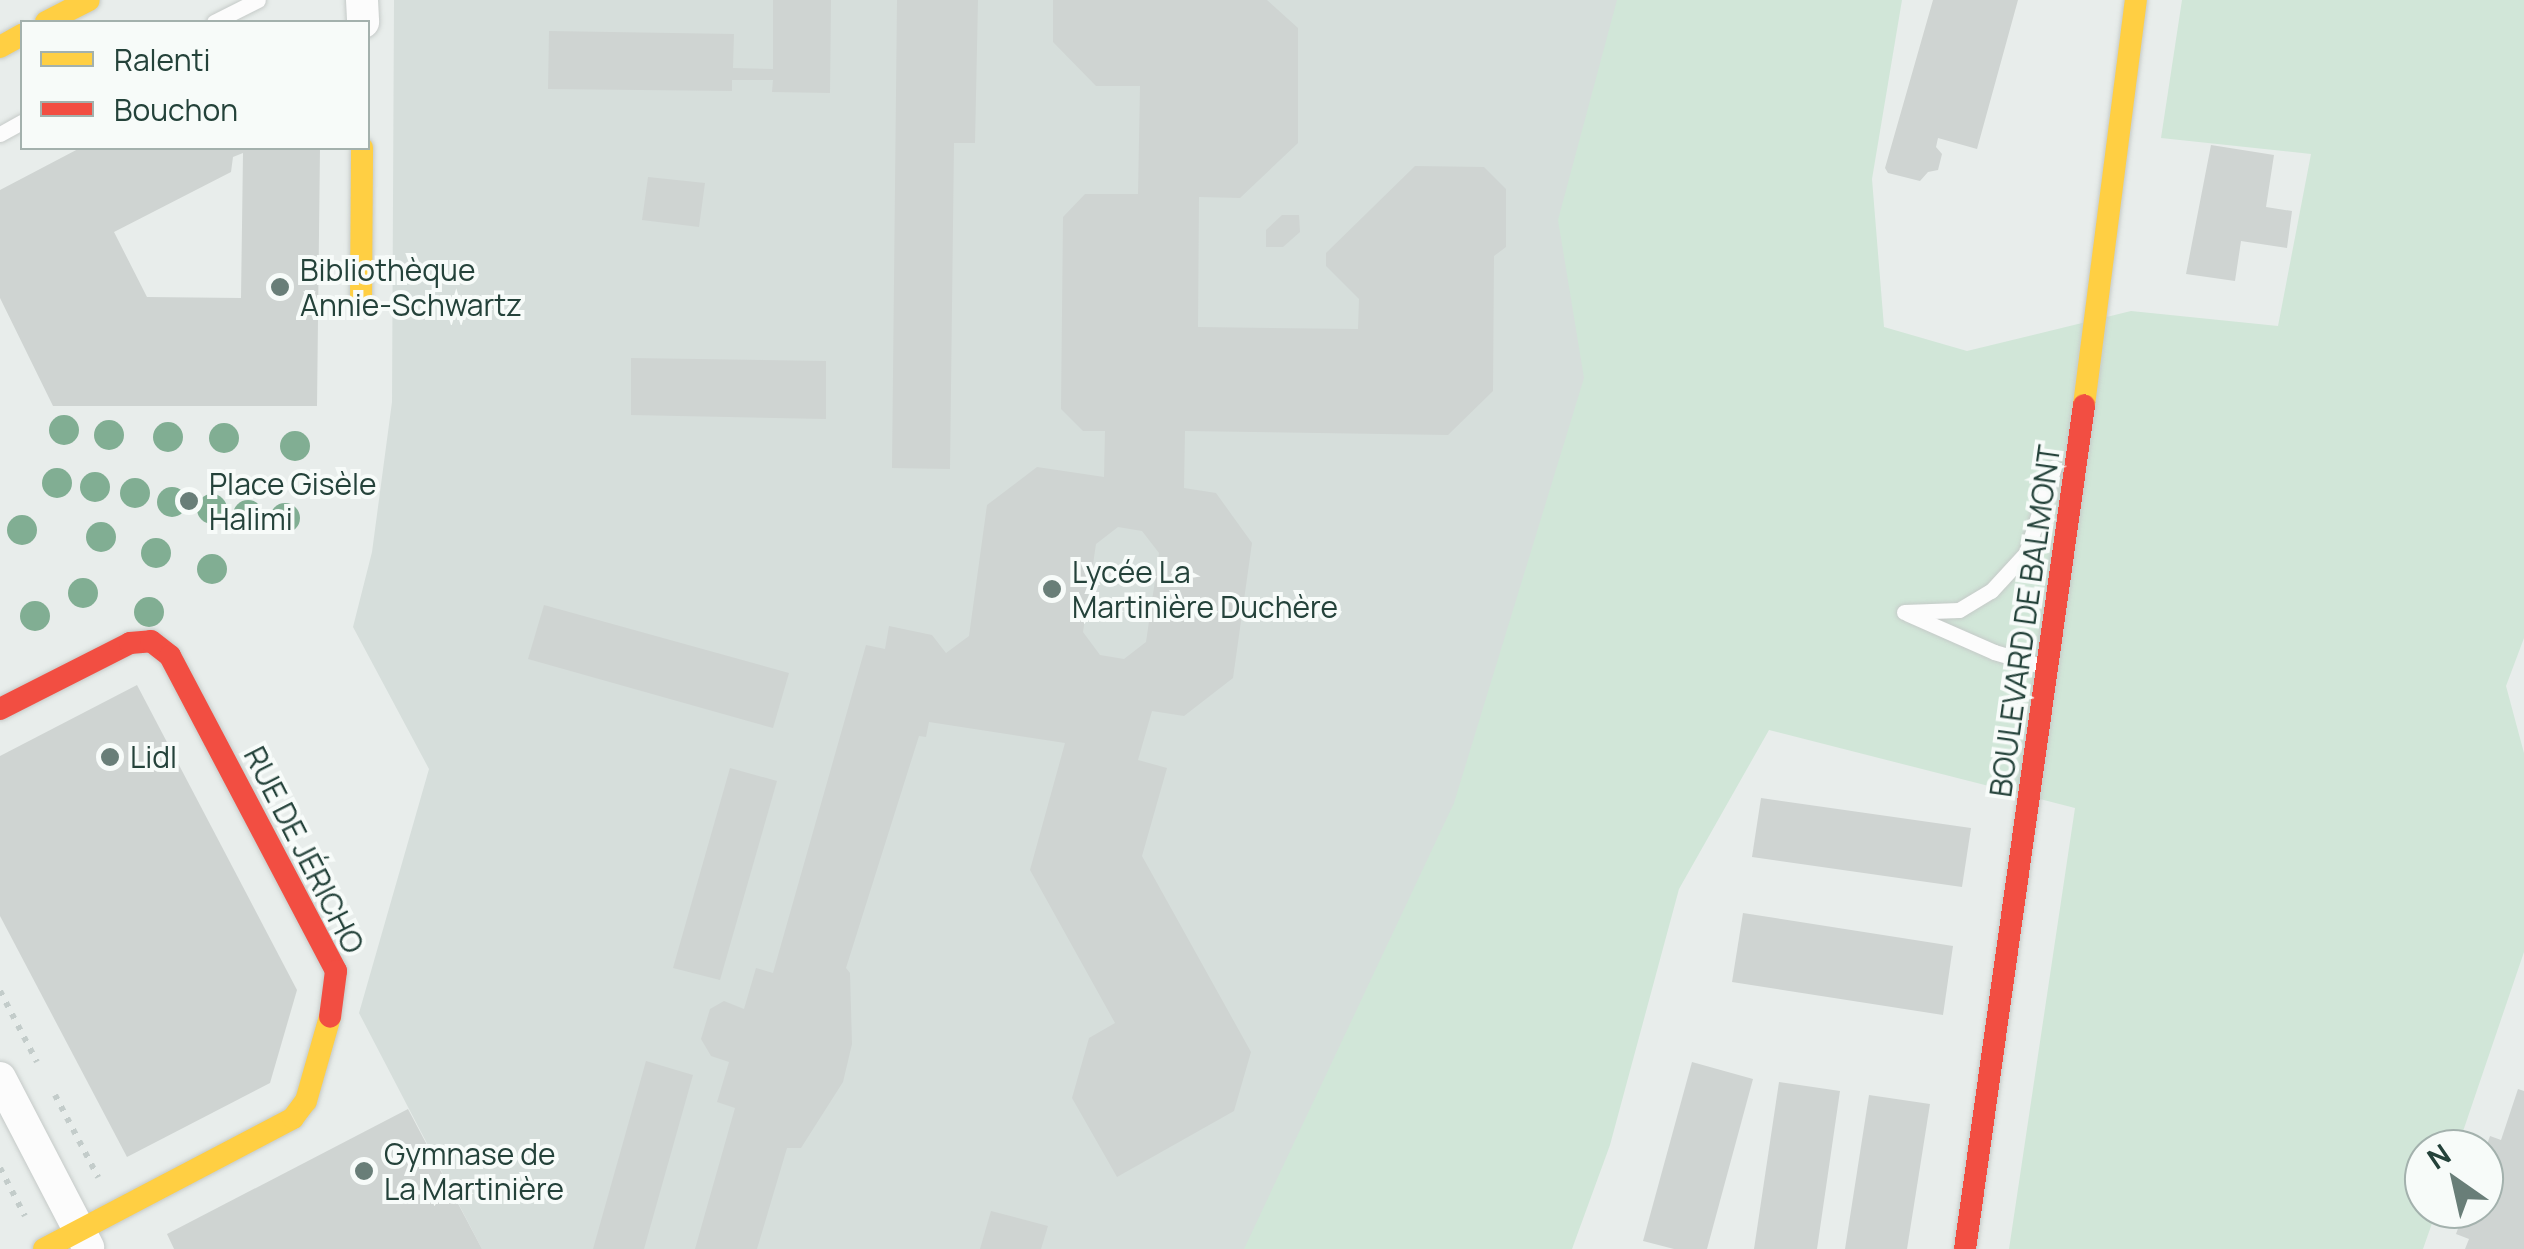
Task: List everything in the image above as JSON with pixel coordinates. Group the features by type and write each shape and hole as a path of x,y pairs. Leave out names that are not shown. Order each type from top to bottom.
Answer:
{"street":[{"path":"50,20 89,0"},
{"name":"BOULEVARD DE BALMONT","path":"1966,1249 2050,668 2136,0"},
{"path":"360,300 362,150"},
{"name":"RUE DE JÉRICHO","path":"0,709 130,643 151,642 170,656 336,971 336,998 306,1100 293,1118 116,1212 85,1240 44,1249"},
{"path":"0,1078 85,1240"}],"lane":[{"path":"218,20 258,0"},
{"path":"2061,437 2102,264"},
{"path":"2050,668 1994,652 1904,612 1959,610 1992,591 2026,553 2049,494 2057,456"}],"path":[{"path":"0,991 116,1212"}],"shaded area":[{"name":"Lycée La Martinière Duchère","path":"394,0 1757,0 1572,1249 482,1249 359,1013 429,769 353,627 372,552 392,402"}],"green space":[{"path":"1617,0 1902,0 1872,179 1884,327 1967,351 2131,311 2278,326 2311,154 2161,138 2182,0 2524,0 2524,638 2506,686 2524,753 2524,952 2464,1129 2404,1129 2404,1229 2430,1229 2423,1249 2009,1249 2075,808 1769,730 1679,889 1610,1145 1572,1249 1244,1249 1454,803 1584,378 1558,220"}],"building":[{"path":"773,0 831,0 830,93 772,92 773,80 732,80 732,91 548,89 549,31 734,34 733,68 773,69"},
{"path":"897,0 978,0 975,143 954,143 950,469 892,468"},
{"path":"1053,0 1267,0 1298,28 1298,143 1240,198 1199,197 1198,327 1358,329 1359,299 1326,266 1326,253 1415,166 1484,167 1506,189 1506,247 1494,256 1493,391 1448,435 1185,431 1184,488 1216,493 1252,543 1233,678 1184,716 1152,711 1138,760 1167,768 1142,856 1251,1052 1234,1111 1117,1177 1072,1098 1089,1038 1115,1023 1030,870 1065,743 929,722 926,737 919,736 846,968 850,973 852,1044 843,1082 801,1148 787,1148 757,1249 695,1249 735,1108 717,1102 729,1062 711,1056 701,1039 710,1009 724,1001 744,1009 756,968 773,973 866,645 885,649 889,626 932,635 946,653 969,636 987,505 1037,467 1104,477 1105,431 1083,431 1061,409 1063,217 1085,194 1138,194 1140,86 1096,86 1053,42","holes":["1118,527 1142,531 1159,553 1146,642 1124,659 1100,655 1083,632 1096,544"]},
{"path":"1933,0 2018,0 1977,149 1938,138 1936,147 1942,154 1938,170 1928,172 1920,181 1888,173 1885,168"},
{"path":"2211,145 2274,155 2266,207 2292,211 2287,248 2241,241 2235,281 2186,274"},
{"path":"76,150 320,150 317,406 53,406 0,298 0,190","holes":["243,153 241,298 147,297 114,232 231,172 233,157"]},
{"path":"648,177 705,183 699,227 642,220"},
{"path":"1282,215 1299,215 1300,232 1283,247 1266,247 1266,230"},
{"path":"631,358 826,361 826,419 631,415"},
{"path":"544,605 789,673 773,728 528,659"},
{"path":"137,685 297,990 270,1083 127,1157 0,916 0,756"},
{"path":"730,768 777,781 720,980 673,968"},
{"path":"1761,798 1971,828 1962,887 1752,857"},
{"path":"1743,913 1953,946 1943,1015 1732,982"},
{"path":"646,1061 693,1075 644,1249 593,1249"},
{"path":"1692,1062 1753,1079 1707,1249 1674,1249 1643,1241"},
{"path":"1779,1082 1840,1091 1817,1249 1754,1249"},
{"path":"2518,1089 2524,1091 2524,1249 2465,1249 2469,1239 2456,1234 2458,1229 2504,1229 2504,1131"},
{"path":"1869,1095 1930,1104 1907,1249 1845,1249"},
{"name":"Gymnase de La Martinière","path":"408,1109 482,1249 174,1249 167,1234"},
{"path":"991,1211 1048,1226 1041,1249 980,1249"}],"traffic: slow":[{"path":"50,20 89,0"},
{"path":"2084,405 2136,0"},
{"path":"0,47 20,36"},
{"path":"361,300 362,150"},
{"path":"44,1249 293,1118 306,1101 330,1017"}],"traffic: jam":[{"path":"1965,1249 2084,405"},
{"path":"0,709 130,643 151,641 170,656 336,971 330,1017"}],"place":[{"name":"Bibliothèque Annie-Schwartz","path":"280,287"},
{"name":"Place Gisèle Halimi","path":"189,501"},
{"name":"Lycée La Martinière Duchère","path":"1052,589"},
{"name":"Lidl","path":"110,757"},
{"name":"Gymnase de La Martinière","path":"364,1171"}]}
